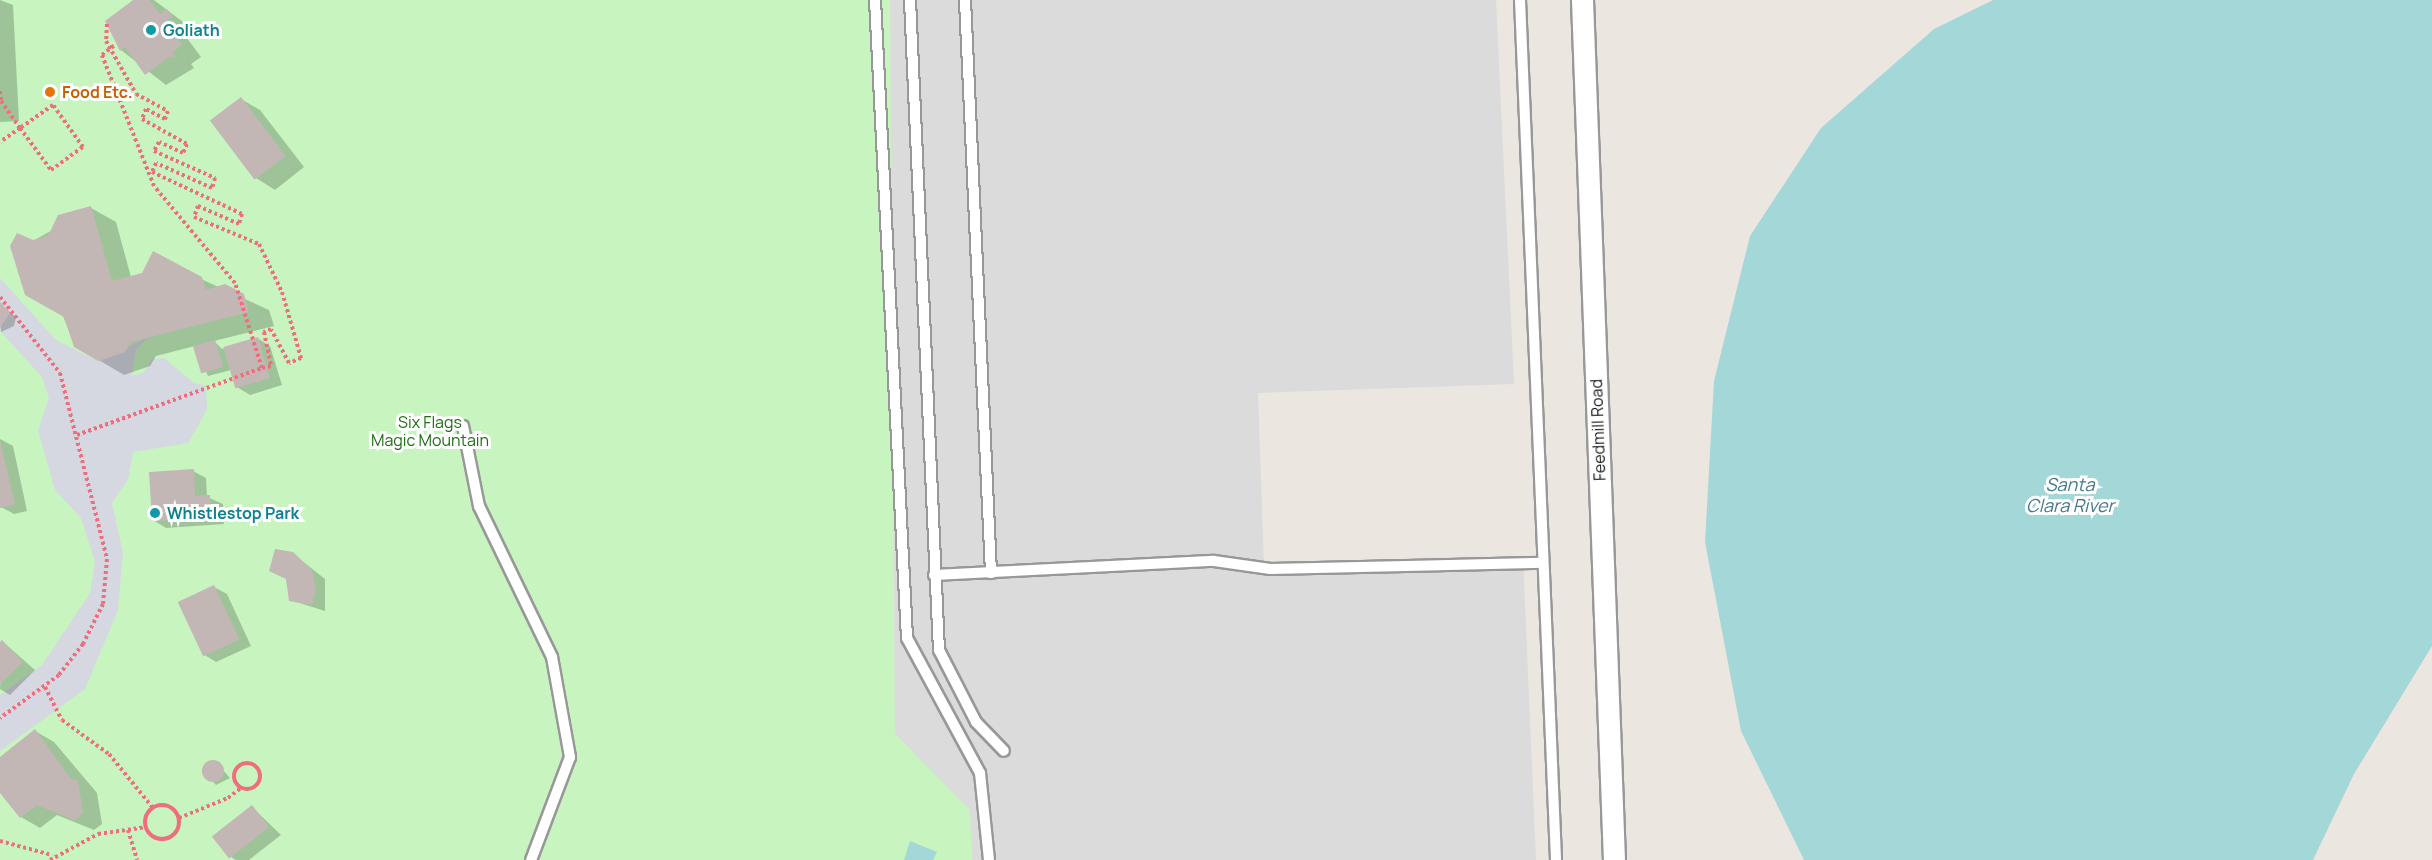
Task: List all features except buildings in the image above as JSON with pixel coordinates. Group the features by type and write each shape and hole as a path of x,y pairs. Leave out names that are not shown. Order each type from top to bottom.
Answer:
{"street":[{"name":"Feedmill Road","path":"1582,0 1614,860"}],"lane":[{"path":"875,0 907,638 980,773 989,860"},
{"path":"910,0 939,650 946,673 981,729 1004,751"},
{"path":"965,0 991,573"},
{"path":"1520,0 1556,860"},
{"path":"463,426 479,506 552,657 570,757 531,860"},
{"path":"934,575 1214,561 1270,569 1543,563"}],"path":[{"path":"77,435 271,366 264,332 271,329 289,363 301,358 282,292 259,244 194,217 198,206 239,224 242,214 152,172 156,163 212,188 215,178 154,151 159,142 183,153 187,144 142,119 146,109 165,119 168,111 136,93 106,41 107,24"},
{"path":"115,45 102,55 154,186 235,283 262,368"},
{"path":"0,91 20,128 51,170 83,147 53,105 20,128 0,142"},
{"path":"0,297 60,373 107,559 103,604 83,644 45,687 0,718"},
{"path":"45,687 62,720 109,754 153,807"},
{"path":"179,818 228,798 241,788 259,782 253,764 237,768 241,788"},
{"path":"0,842 51,858 98,834 146,827 164,839 178,829 179,818 168,806 153,807"},
{"path":"146,827 153,807"},
{"path":"128,830 137,860"}],"green space":[{"name":"Six Flags Magic Mountain","path":"0,0 893,0 895,733 970,810 972,860 0,860"}],"shaded area":[{"path":"890,0 1496,0 1514,384 1258,393 1264,567 1523,557 1536,860 972,860 970,810 895,734"},
{"path":"0,278 56,340 98,361 149,337 136,350 132,376 144,372 152,359 164,358 194,383 206,386 207,410 188,443 133,452 128,480 112,503 123,553 118,610 85,689 0,751 0,695 42,665 90,593 95,562 81,518 55,490 38,430 49,398 42,377 0,331"}],"water":[{"name":"Santa Clara River","path":"1993,0 2432,0 2432,646 2354,774 2313,860 1804,860 1741,731 1705,542 1714,381 1750,236 1821,128 1934,29"},
{"path":"910,841 937,852 933,860 904,860"}],"place":[{"name":"Goliath","path":"151,30"},
{"name":"Food Etc.","path":"50,92"},
{"name":"Whistlestop Park","path":"155,513"}]}
